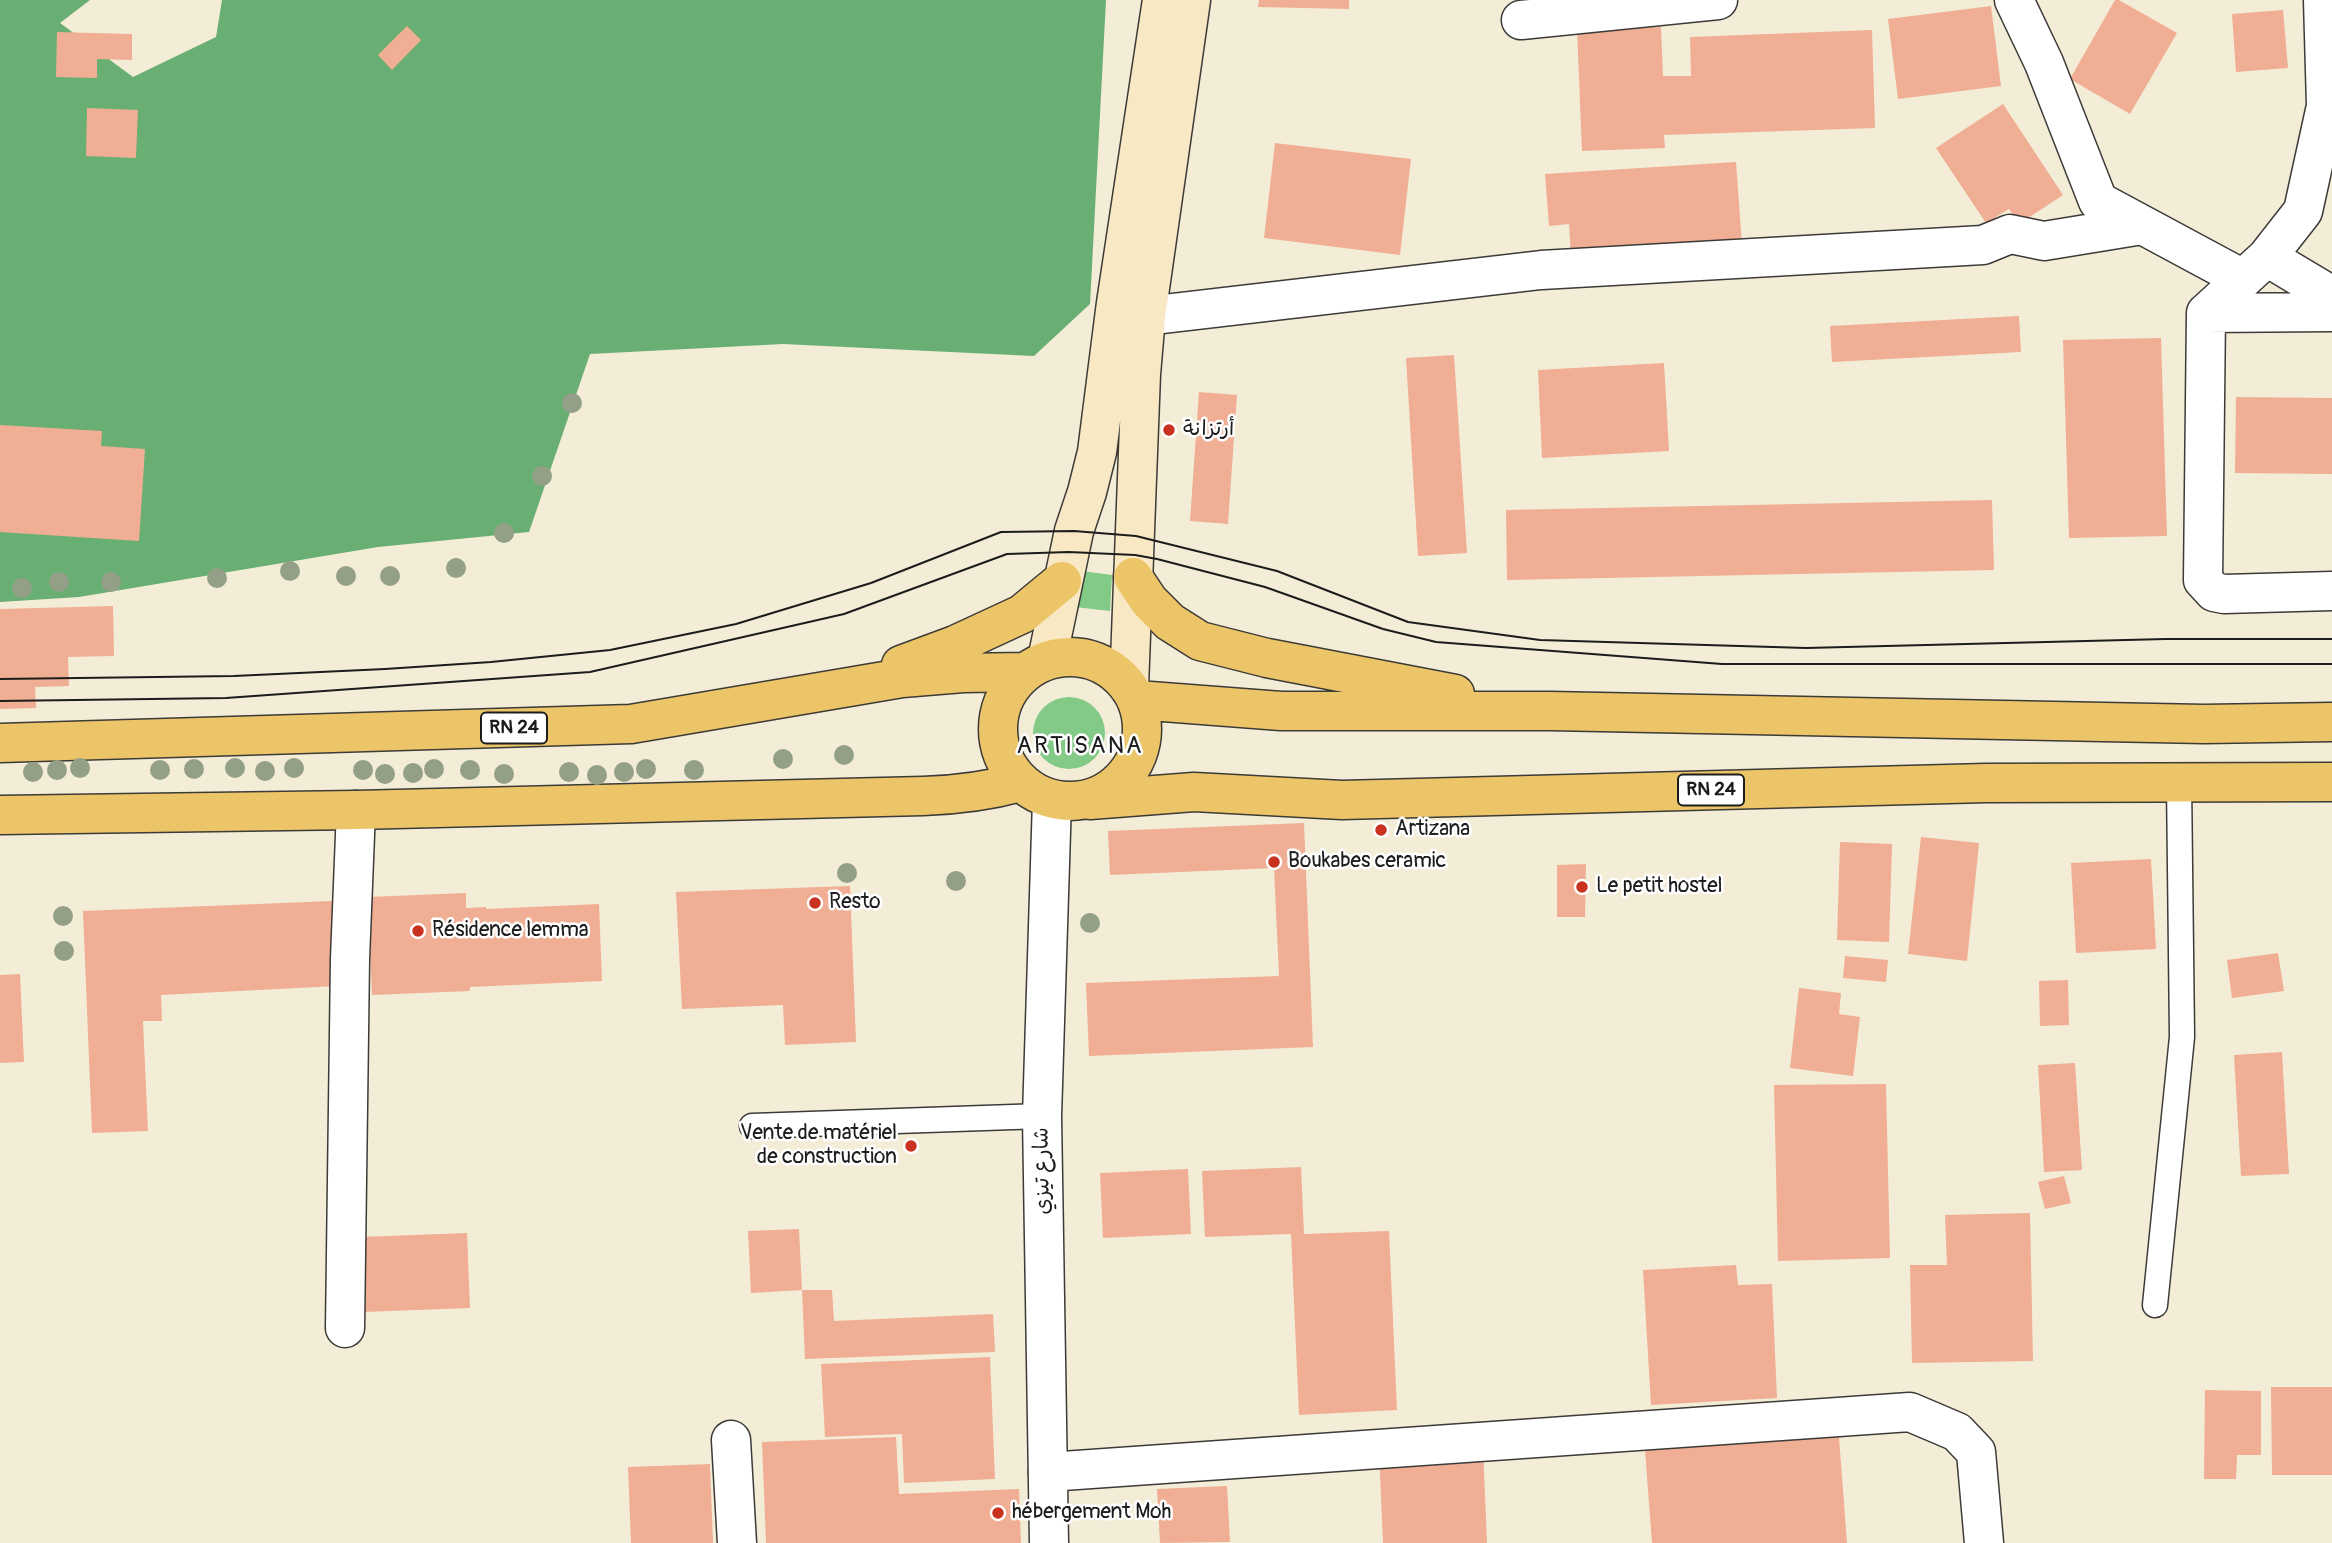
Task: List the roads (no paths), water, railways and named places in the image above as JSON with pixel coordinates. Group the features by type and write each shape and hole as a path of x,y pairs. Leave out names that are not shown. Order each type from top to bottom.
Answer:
{"main road":[{"path":"1036,666 1097,452 1116,303 1162,0"},
{"path":"0,815 356,810 947,795 994,789 1036,791 1071,802 1090,800 1117,785 1136,761 1143,731 1133,693 1133,577 1141,373 1146,316 1191,0"},
{"path":"1133,577 1149,601 1170,622 1200,641 1267,658 1550,711"},
{"path":"853,686 999,626 1022,614 1062,581"},
{"path":"1036,791 1008,766 999,747 1001,706 1010,688 1036,666 1065,656 1101,663 1117,673 1133,693 1281,711 1550,711 2190,724 2332,722"},
{"name":"RN 24","path":"0,743 631,724 853,686 925,676 1036,666"},
{"name":"RN 24","path":"1090,800 1195,792 1342,800 1972,783 2332,782"}],"street":[{"path":"1521,20 1718,0"},
{"path":"2014,0 2044,63 2098,201 2142,225 2332,296"},
{"path":"2323,0 2326,106 2318,207 2206,313 2203,580 2214,592 2224,594 2332,592"},
{"path":"1146,316 1541,270 1983,245 2010,234 2045,242 2142,225"},
{"path":"2206,313 2332,312"},
{"name":"شارع تيزي","path":"1036,791 1049,1543"},
{"path":"345,1328 350,959 356,810"},
{"path":"1048,1472 1910,1412 1957,1432 1976,1452 1984,1543"},
{"path":"731,1440 737,1543"}],"lane":[{"path":"2155,1305 2182,1037 2179,782"},
{"path":"752,1126 1042,1116"}],"tram line":[{"path":"0,679 234,676 385,669 610,650 736,624 871,583 1001,532 1074,531 1136,536 1277,571 1408,622 1540,640 1806,648 2166,639 2332,639"},
{"path":"0,701 226,698 590,672 844,614 1007,554 1069,552 1135,555 1157,559 1265,587 1383,629 1436,642 1722,664 2332,664"}],"place":[{"name":"أرتزانة","path":"1169,430"},
{"name":"Artizana","path":"1381,830"},
{"name":"Boukabes ceramic","path":"1274,862"},
{"name":"Le petit hostel","path":"1582,887"},
{"name":"Resto","path":"815,903"},
{"name":"Résidence lemma","path":"418,931"},
{"name":"Vente de matériel de construction","path":"911,1146"},
{"name":"hébergement Moh","path":"998,1513"}],"district":[{"name":"ARTISANA","path":"1080,747"}]}
